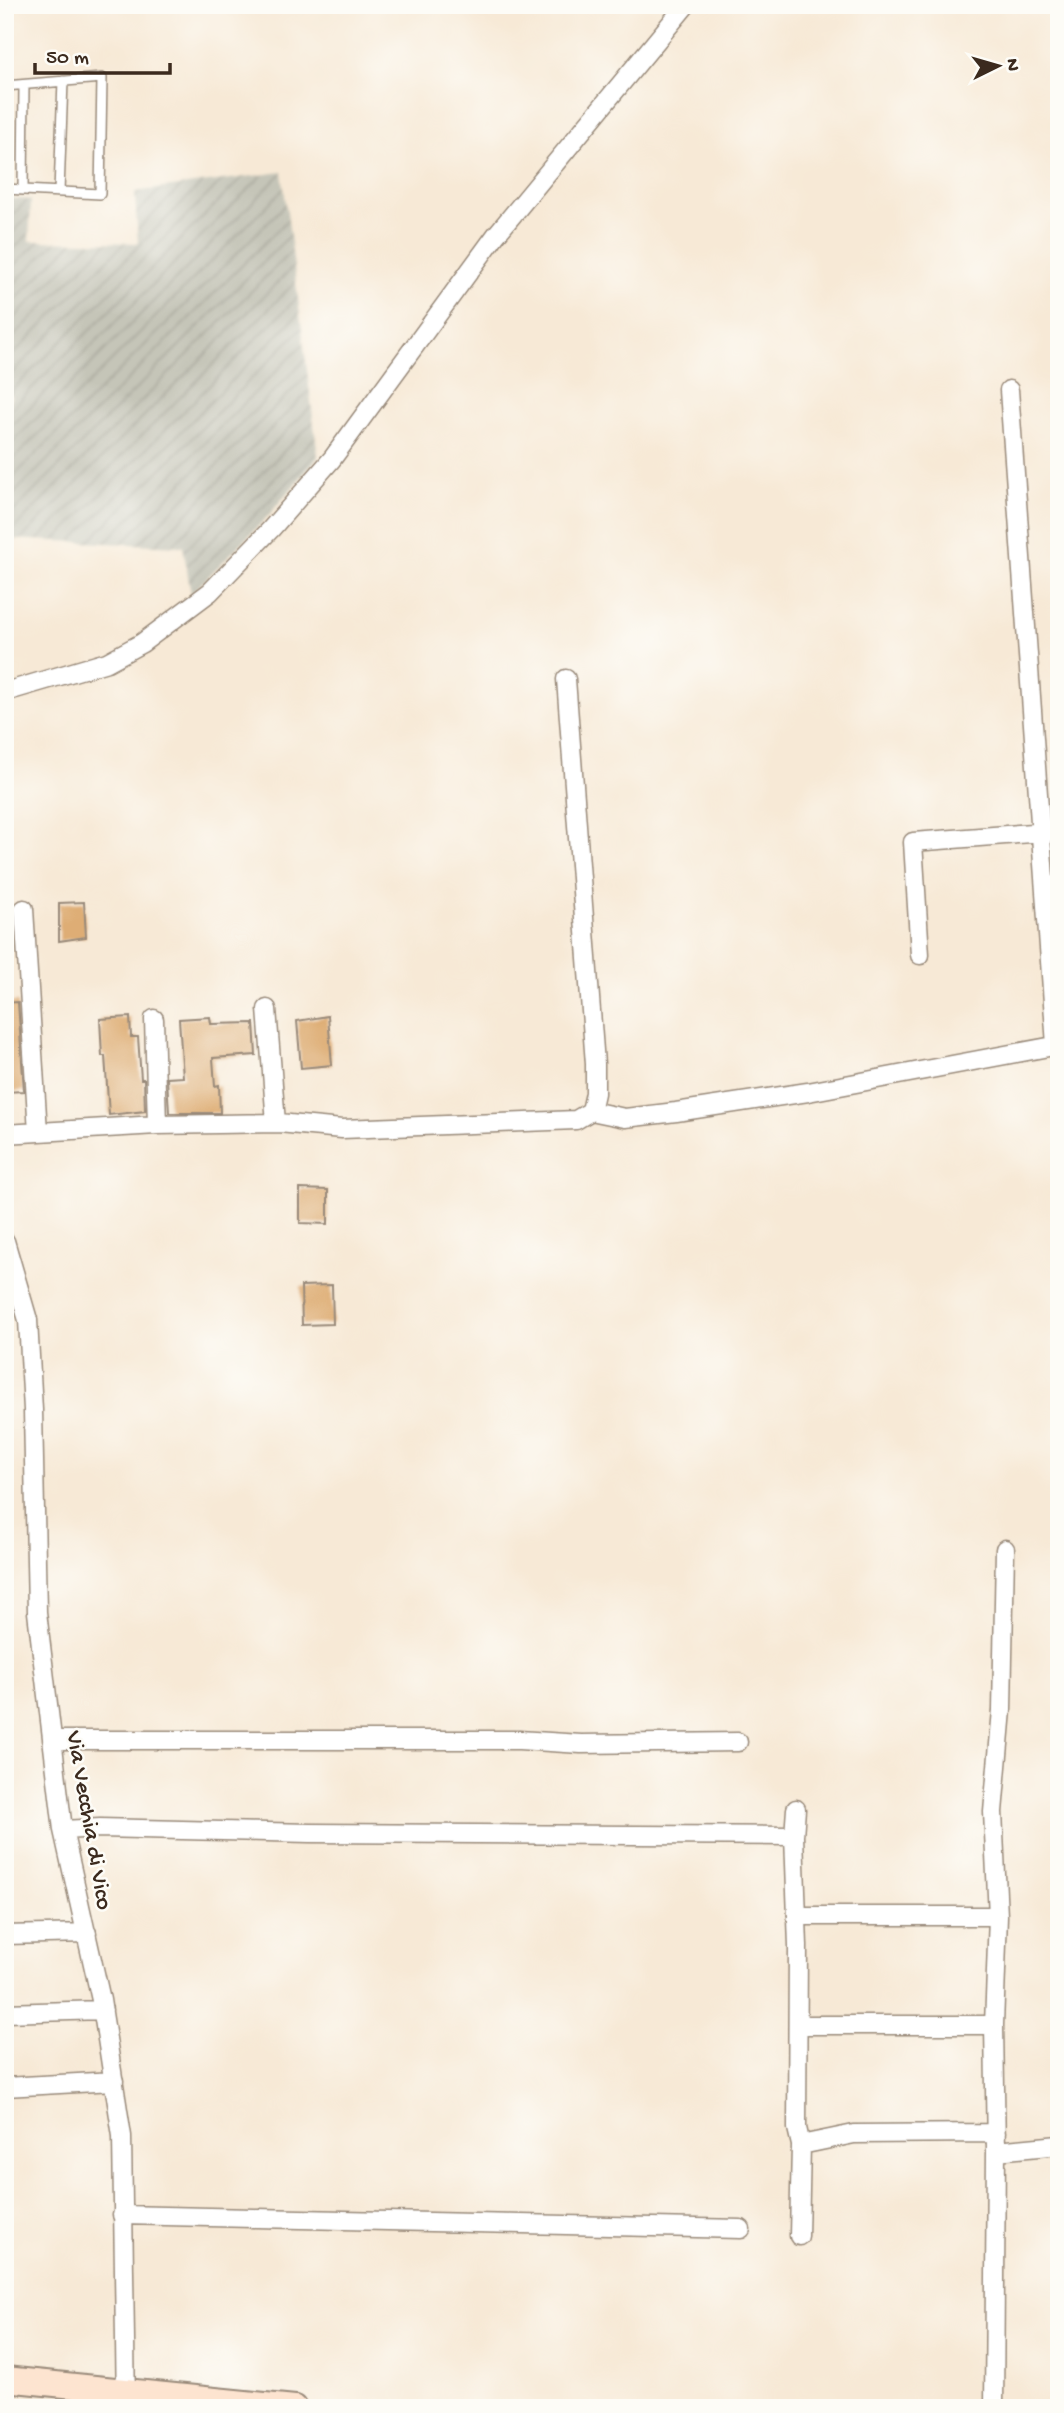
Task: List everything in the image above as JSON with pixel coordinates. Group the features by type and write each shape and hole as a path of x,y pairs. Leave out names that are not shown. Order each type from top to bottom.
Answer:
{"main road":[{"path":"5,2379 125,2399 295,2408"}],"street":[{"path":"5,692 107,662 142,643 210,592 332,458 496,235 686,5"},
{"path":"591,1111 625,1118 676,1112 808,1092 1057,1045 1050,832 1009,390"},
{"path":"5,1135 158,1125 276,1123 342,1129 576,1121 591,1111 595,1093 595,1065 566,679"},
{"path":"920,955 913,842 1050,832"},
{"path":"24,909 37,1132"},
{"path":"267,1009 276,1123"},
{"path":"154,1019 158,1125"},
{"name":"Via Vecchia di Vico","path":"5,1241 28,1320 33,1410 37,1612 52,1740 64,1830 103,2010 122,2136 125,2399"},
{"path":"994,2408 994,2025 998,1916 993,1812 1002,1710 1005,1549"},
{"path":"52,1740 506,1740 581,1744 738,1742"},
{"path":"796,1809 797,2128 801,2145 799,2236"},
{"path":"64,1830 100,1828 324,1833 794,1836"},
{"path":"797,1916 998,1916"},
{"path":"5,1935 87,1933"},
{"path":"5,2013 103,2010"},
{"path":"797,2025 994,2025"},
{"path":"5,2087 114,2081"},
{"path":"801,2145 854,2134 996,2133"},
{"path":"996,2151 1059,2145"},
{"path":"122,2216 741,2229"}],"lane":[{"path":"5,86 102,78 100,194 5,189"},
{"path":"59,191 63,81"},
{"path":"23,190 24,85"}],"shaded area":[{"path":"282,172 318,457 267,517 191,594 183,546 5,539 5,463 11,395 5,394 5,198 31,200 29,241 138,243 135,192"}],"building":[{"path":"84,902 86,937 59,941 59,903"},
{"path":"18,1002 24,1091 5,1092 5,1003"},
{"path":"328,1016 332,1065 301,1068 297,1021"},
{"path":"130,1017 131,1037 138,1037 145,1111 109,1115 100,1019"},
{"path":"210,1017 211,1024 254,1023 256,1055 213,1058 215,1086 219,1085 220,1113 169,1113 167,1078 183,1077 179,1019"},
{"path":"300,1189 328,1190 328,1224 300,1223"},
{"path":"332,1285 333,1324 302,1325 301,1286"}]}
